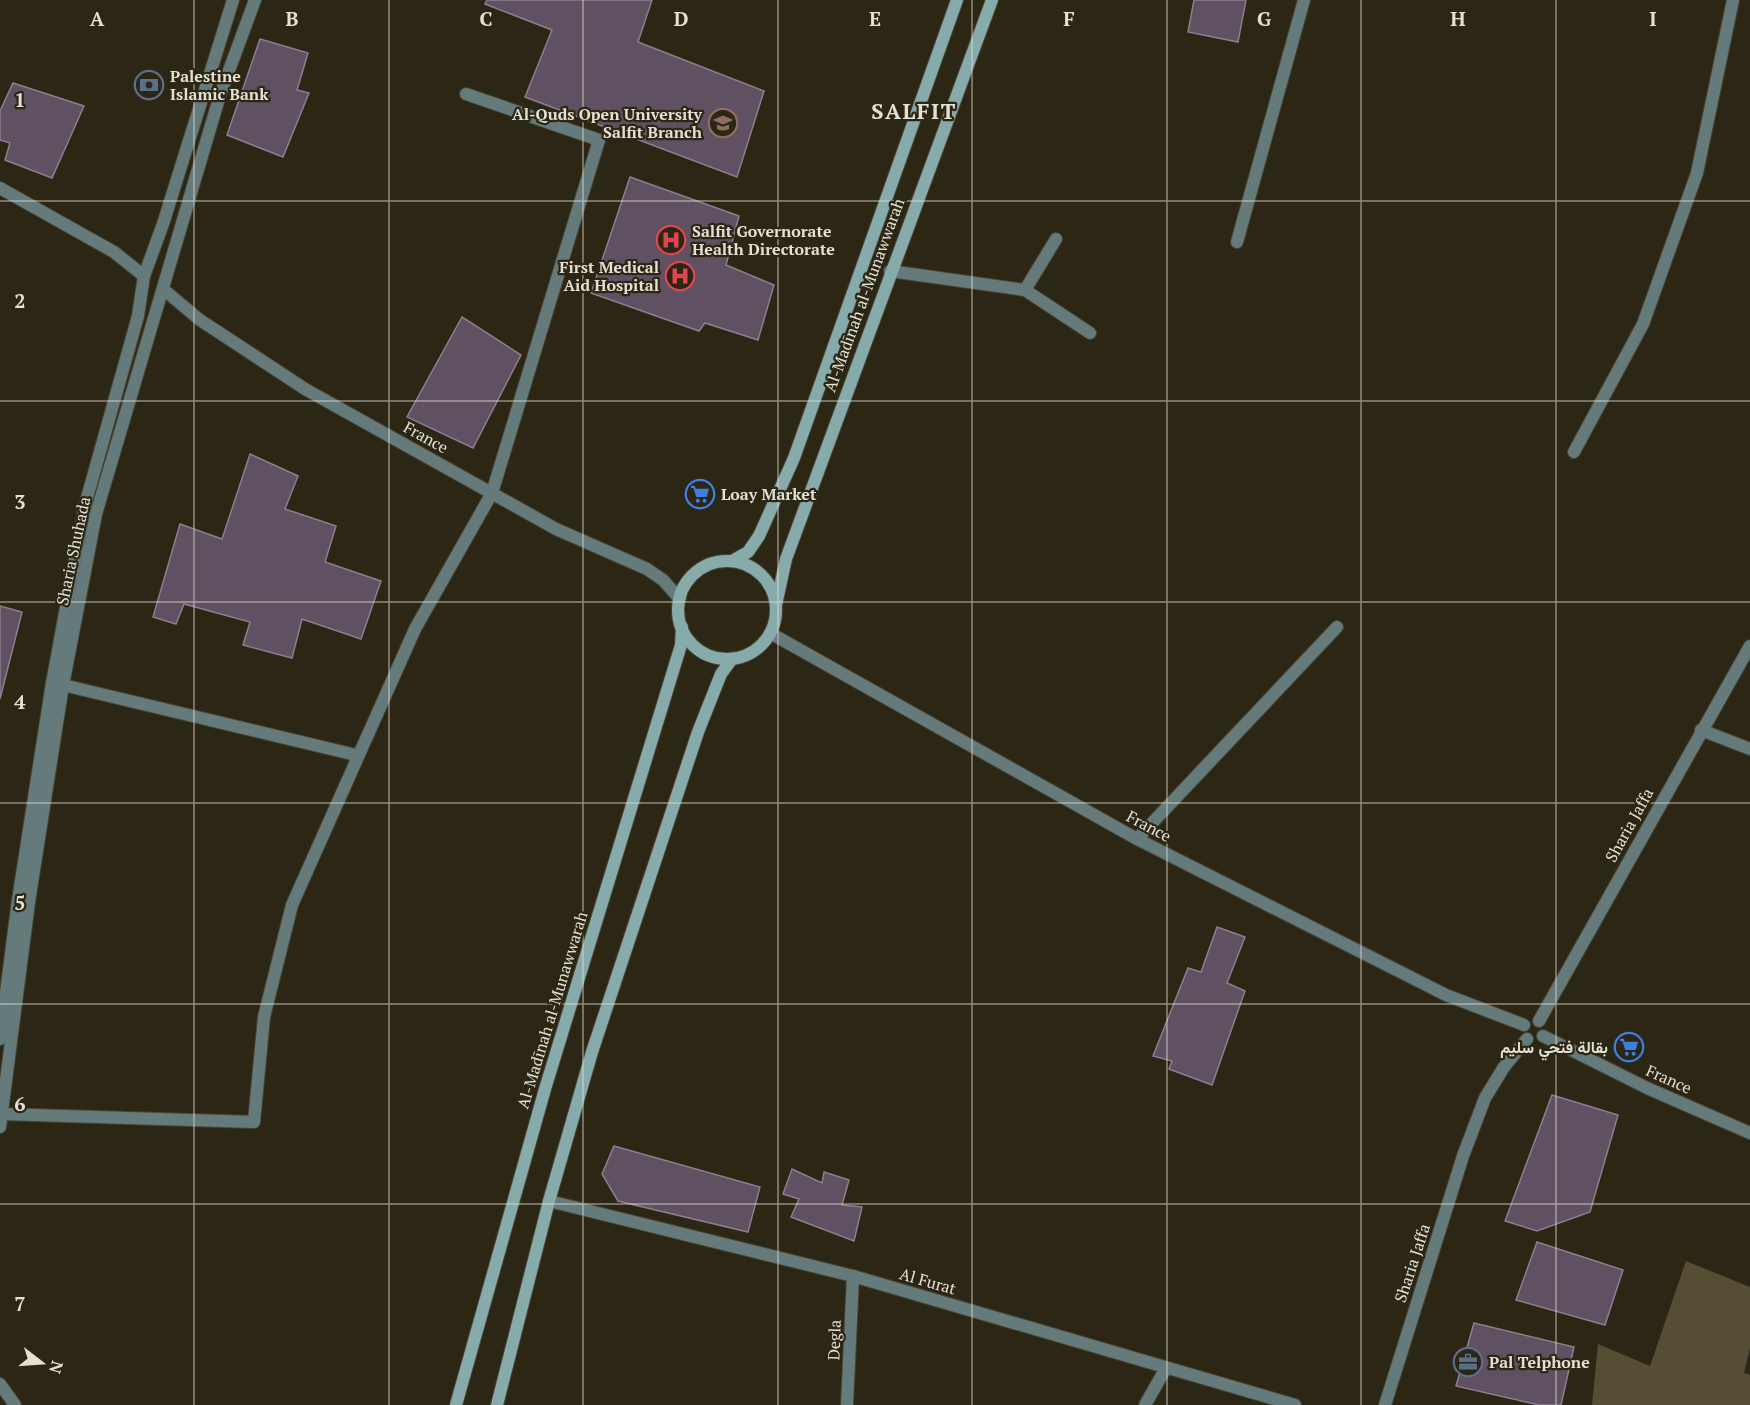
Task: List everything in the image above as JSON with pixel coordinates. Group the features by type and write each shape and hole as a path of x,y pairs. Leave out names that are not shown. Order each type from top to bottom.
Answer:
{"main road":[{"name":"Al-Madīnah al-Munawwarah","path":"732,561 748,552 759,536 794,458 957,0"},
{"name":"Al-Madīnah al-Munawwarah","path":"776,605 786,559 890,271 992,0"},
{"path":"722,561 732,561 747,565 759,572 771,589 776,605 776,617 770,633 751,652 732,659 714,657 699,650 688,639 682,627 680,599 687,582 699,570 722,561"},
{"name":"Al-Madīnah al-Munawwarah","path":"456,1405 545,1089 681,645 682,627"},
{"path":"497,1405 549,1201 596,1041 688,763 721,674 732,659"}],"street":[{"name":"Sharia Shuhada","path":"0,1039 18,900 52,683 86,505 138,316 144,276 164,224 233,0"},
{"name":"Sharia Shuhada","path":"1,1120 29,902 63,685 99,504 220,95 255,0"},
{"path":"1237,242 1304,0"},
{"path":"1574,452 1643,324 1697,173 1732,0"},
{"path":"1,1120 254,1122 264,1017 292,905 356,755 415,629 492,493 599,140 466,94"},
{"path":"0,188 114,252 144,276"},
{"path":"1025,290 1056,239"},
{"path":"890,271 1025,290 1090,333"},
{"name":"France","path":"163,289 200,320 305,389 556,529 647,569 663,580 680,599"},
{"path":"1137,839 1337,627"},
{"name":"France","path":"770,633 1137,839 1446,995 1524,1025"},
{"name":"Sharia Jaffa","path":"1539,1021 1750,646"},
{"path":"63,685 356,755"},
{"path":"1701,730 1750,749"},
{"path":"1529,1021 1539,1021 1544,1025 1544,1036 1534,1041 1527,1039 1523,1033 1524,1025 1529,1021"},
{"name":"France","path":"1544,1036 1647,1088 1750,1133"},
{"name":"Sharia Jaffa","path":"1385,1405 1463,1156 1485,1098 1504,1067 1527,1039"},
{"name":"Al Furat","path":"549,1201 853,1276 1295,1405"},
{"name":"Degla","path":"848,1405 853,1276"},
{"path":"1145,1405 1166,1368"},
{"path":"0,1384 15,1405"}],"shaded area":[{"path":"1686,1261 1750,1287 1750,1348 1744,1373 1750,1375 1750,1405 1592,1405 1598,1344 1650,1366"}],"building":[{"path":"487,0 652,0 638,42 764,91 737,177 525,97 552,30 485,4"},
{"path":"1194,0 1246,0 1238,42 1188,32"},
{"path":"260,39 308,53 297,90 309,93 283,157 227,135"},
{"path":"13,83 84,106 52,178 5,160 10,143 0,140 0,111"},
{"name":"Salfit Governorate Health Directorate","path":"630,177 739,216 726,265 774,285 758,340 705,323 699,331 591,293"},
{"path":"462,317 521,355 473,448 407,417"},
{"path":"250,454 298,476 285,509 336,526 325,562 381,581 361,639 302,619 292,658 243,645 250,622 184,604 176,624 153,617 180,524 222,539"},
{"path":"0,606 22,612 0,699"},
{"path":"1217,927 1245,937 1227,983 1245,991 1212,1085 1169,1069 1172,1061 1153,1056 1188,968 1201,972"},
{"path":"1552,1095 1618,1115 1590,1212 1537,1231 1505,1221"},
{"path":"614,1146 760,1187 748,1232 618,1201 602,1174"},
{"path":"792,1169 822,1183 824,1172 849,1180 842,1205 862,1207 854,1241 791,1217 799,1199 783,1194"},
{"path":"1537,1242 1623,1270 1605,1325 1516,1300"},
{"path":"1474,1323 1574,1347 1561,1405 1539,1405 1456,1386"}],"place":[{"name":"Palestine Islamic Bank","path":"149,85"},
{"name":"Al-Quds Open University Salfit Branch","path":"723,123"},
{"name":"Salfit Governorate Health Directorate","path":"671,240"},
{"name":"First Medical Aid Hospital","path":"680,276"},
{"name":"Loay Market","path":"700,494"},
{"name":"بقالة فتحي سليم","path":"1629,1047"},
{"name":"Pal Telphone","path":"1468,1362"}],"district":[{"name":"SALFIT","path":"914,110"}]}
